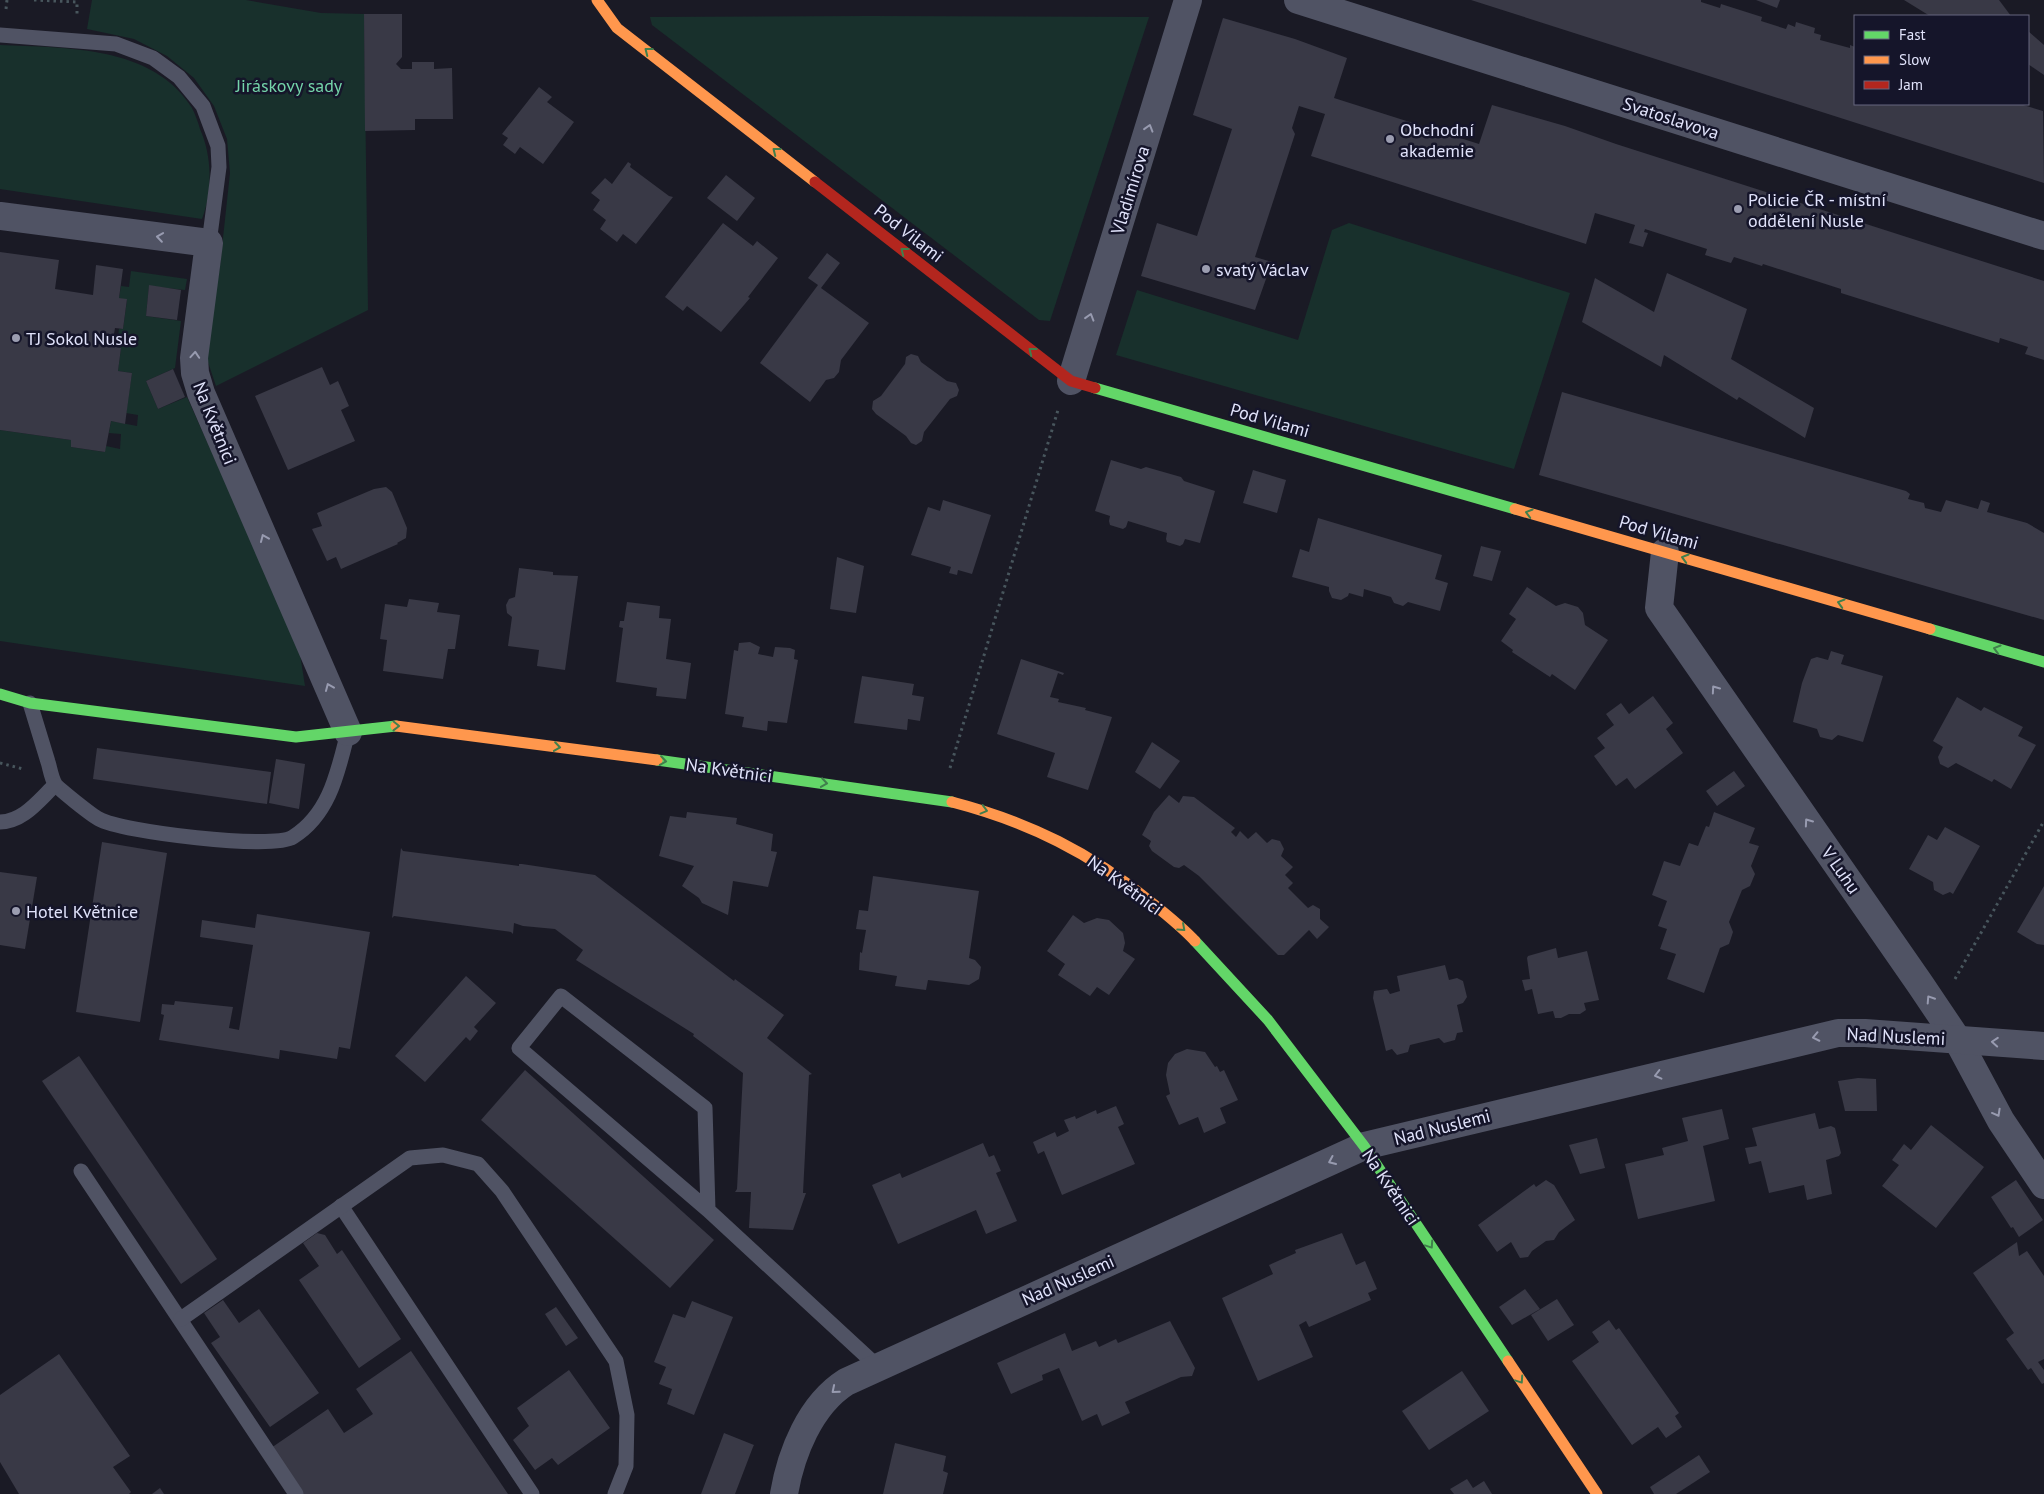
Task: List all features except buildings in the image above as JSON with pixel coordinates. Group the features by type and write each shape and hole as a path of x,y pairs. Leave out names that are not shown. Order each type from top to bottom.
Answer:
{"street":[{"name":"Pod Vilami","path":"597,0 617,28 1066,392 1664,552 2044,662"},
{"name":"Vladimírova","path":"1066,392 1188,0"},
{"name":"Svatoslavova","path":"1298,0 2044,236"},
{"path":"0,216 209,243"},
{"name":"Na Květnici","path":"209,243 194,358 195,373 201,392 348,732"},
{"name":"V Luhu","path":"1664,552 1659,608 1957,1039 2001,1121 2044,1184"},
{"name":"Na Květnici","path":"0,694 30,704 296,737 385,726 407,726 941,798 997,814 1061,841 1118,875 1185,930 1268,1020 1364,1146 1597,1494"},
{"name":"Nad Nuslemi","path":"784,1494 794,1454 818,1409 838,1387 877,1366 1364,1146 1838,1033 1865,1033 2044,1046"}],"lane":[{"path":"0,35 116,44 153,58 179,77 203,106 218,146 219,167 209,243"},
{"path":"30,704 55,785 99,820 142,830 203,839 283,842 292,838 310,824 325,804 336,777 348,732"},
{"path":"0,822 17,820 55,785"},
{"path":"708,1210 705,1108 561,996 519,1048 708,1210 877,1366"},
{"path":"181,1319 410,1158 443,1155 478,1164 502,1191 616,1361 627,1415 626,1466 614,1494"},
{"path":"81,1171 296,1494"},
{"path":"341,1206 532,1494"}],"path":[{"path":"34,0 77,2 77,9"},
{"path":"948,774 1066,392"},
{"path":"1954,978 2044,821"}],"green space":[{"name":"Jiráskovy sady","path":"92,0 246,0 321,13 364,14 368,310 216,386 208,362 207,347 220,266 230,173 227,139 214,106 194,78 167,56 134,39 87,29"},
{"path":"650,17 1149,17 1050,321 1039,320 652,25"},
{"name":"Jiráskovy sady","path":"0,45 52,47 106,54 131,61 155,72 175,87 192,108 207,151 210,174 208,197 202,219 0,189"},
{"path":"1349,223 1570,293 1514,469 1116,355 1137,290 1298,340 1332,230"},
{"path":"131,271 187,279 185,290 149,286 146,316 181,321 175,368 146,381 158,409 187,397 299,648 305,686 0,641 0,430 71,440 71,447 104,452 106,446 120,449 121,434 109,433 111,421 137,426 138,415 126,413 132,373 118,371 121,348 112,346 114,337 118,337 119,329 123,329 127,300 119,298 121,286 129,287"}],"traffic: fast":[{"path":"1095,388 1515,509"},
{"path":"1930,629 2044,662"},
{"path":"0,694 30,703 296,737 396,726"},
{"path":"657,760 952,802"},
{"path":"1195,941 1268,1020 1364,1146 1508,1361"}],"traffic: slow":[{"path":"597,0 617,28 815,182"},
{"path":"1515,509 1930,629"},
{"path":"396,726 657,760"},
{"path":"952,802 1007,819 1058,841 1082,854 1129,885 1195,941"},
{"path":"1508,1361 1597,1494"}],"traffic: jam":[{"path":"815,182 1071,381 1095,388"}],"place":[{"name":"Obchodní akademie","path":"1390,139"},
{"name":"Policie ČR - místní oddělení Nusle","path":"1738,209"},
{"name":"svatý Václav","path":"1206,269"},
{"name":"TJ Sokol Nusle","path":"16,338"},
{"name":"Hotel Květnice","path":"16,911"}]}
